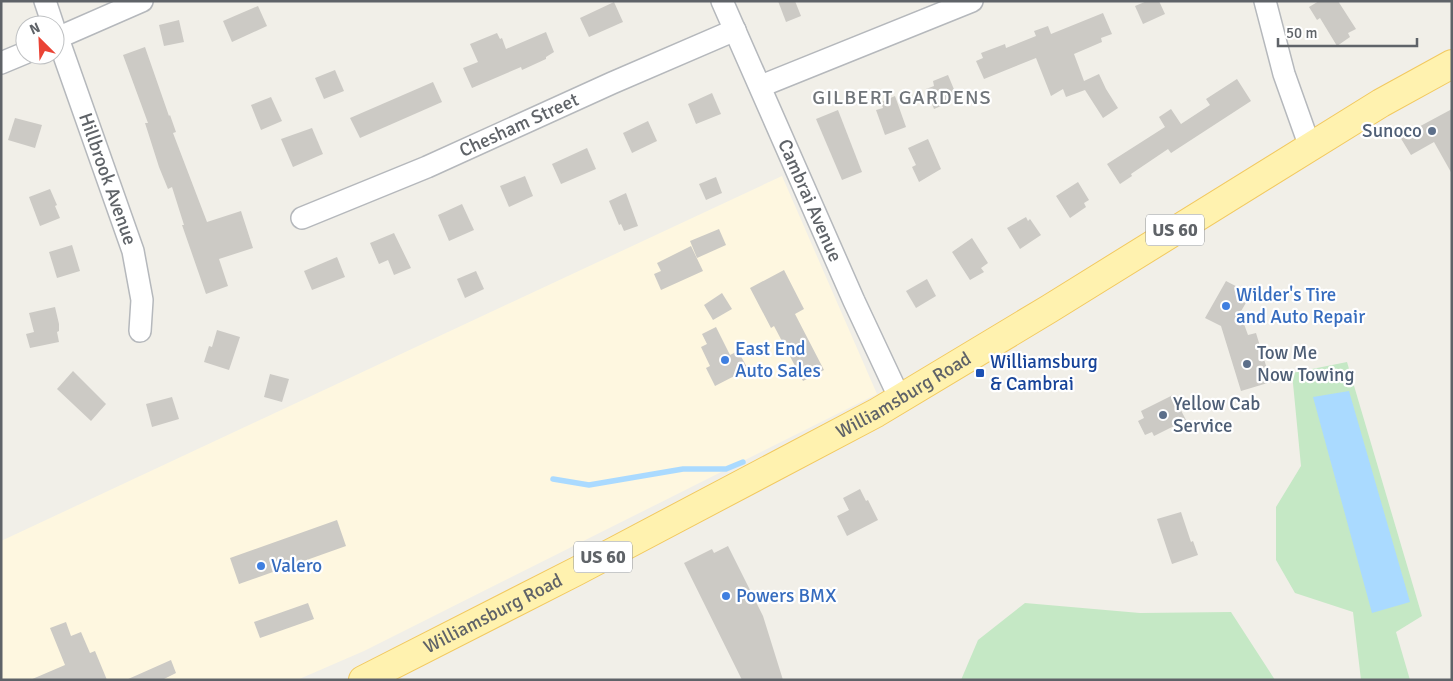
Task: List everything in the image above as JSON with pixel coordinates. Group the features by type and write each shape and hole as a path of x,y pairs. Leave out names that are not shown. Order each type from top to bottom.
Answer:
{"main road":[{"name":"Williamsburg Road","path":"363,680 825,442 1064,300 1381,103 1452,64"}],"street":[{"name":"Hillbrook Avenue","path":"45,1 49,15"},
{"path":"65,29 142,1"},
{"name":"Cambrai Avenue","path":"722,1 850,292 900,399"},
{"path":"761,86 972,1"},
{"path":"1265,1 1284,74 1310,147"},
{"name":"Chesham Street","path":"302,218 418,170 735,30"},
{"path":"1,63 15,57"},
{"name":"Hillbrook Avenue","path":"65,61 133,251 142,300 140,331"}],"shaded area":[{"path":"782,176 877,394 364,651 297,680 1,680 1,541"}],"green space":[{"path":"1347,362 1422,616 1396,632 1410,680 1361,680 1353,612 1295,593 1276,560 1276,507 1301,466 1292,373"},
{"path":"1025,603 1140,613 1231,612 1275,680 961,680 978,640"}],"water":[{"path":"1349,391 1410,602 1372,613 1313,397"}],"building":[{"path":"778,1 795,1 801,16 786,22"},
{"path":"1147,1 1159,1 1165,14 1143,24 1135,6"},
{"path":"1319,1 1338,1 1356,29 1348,33 1350,37 1337,46 1320,18 1317,20 1309,7"},
{"path":"614,2 623,22 589,37 580,18"},
{"path":"258,6 267,26 232,42 223,21"},
{"path":"1103,13 1112,34 1101,38 1102,42 1074,54 1084,81 1099,74 1118,108 1103,118 1085,90 1066,97 1063,89 1051,96 1036,58 984,79 976,61 983,58 981,53 1005,44 1006,48 1036,36 1034,31 1048,26 1051,34"},
{"path":"179,20 184,42 164,46 159,25"},
{"path":"546,32 554,52 546,57 546,59 522,70 521,67 472,88 463,68 478,62 470,44 497,33 500,39 502,38 506,49"},
{"path":"145,47 176,132 173,133 207,222 241,211 253,248 219,259 228,286 206,294 182,225 184,225 172,187 168,189 159,167 145,123 148,123 123,55"},
{"path":"335,70 344,91 324,99 315,78"},
{"path":"948,75 958,99 934,109 926,89 934,86 933,81"},
{"path":"1237,79 1251,101 1171,153 1168,149 1131,174 1132,176 1120,184 1107,164 1165,127 1159,117 1171,109 1181,124 1210,105 1206,99"},
{"path":"433,82 442,102 360,138 350,118"},
{"path":"712,93 721,114 696,124 688,104"},
{"path":"895,96 906,127 885,135 876,110 883,108 881,102"},
{"path":"271,97 282,121 261,130 251,105"},
{"name":"Sunoco","path":"1452,109 1452,174 1434,142 1411,155 1400,137"},
{"path":"838,110 862,172 842,180 816,119"},
{"path":"15,118 42,125 35,148 8,140"},
{"path":"648,121 657,141 632,153 623,133"},
{"path":"312,128 323,154 293,167 281,139"},
{"path":"928,139 941,169 919,182 912,167 916,165 908,148"},
{"path":"587,148 596,169 561,184 552,164"},
{"path":"525,176 533,196 509,207 500,186"},
{"path":"716,177 722,193 706,200 699,184"},
{"path":"1078,182 1089,200 1084,203 1086,207 1070,218 1056,196"},
{"path":"50,189 60,218 40,226 29,197"},
{"path":"626,193 638,226 624,231 621,224 619,225 609,201"},
{"path":"462,204 474,230 449,241 438,215"},
{"path":"1026,217 1028,221 1030,219 1041,235 1020,249 1007,228"},
{"path":"719,229 726,245 697,258 690,241"},
{"path":"394,233 411,268 394,275 388,260 379,264 370,243"},
{"path":"972,238 988,263 981,268 984,272 970,280 952,252"},
{"path":"72,245 80,271 57,278 49,252"},
{"path":"691,246 703,271 661,290 654,274 661,271 657,263"},
{"path":"337,257 345,277 312,290 304,271"},
{"path":"784,270 804,309 795,314 824,370 803,381 774,326 771,328 750,288"},
{"path":"476,271 484,289 465,298 457,279"},
{"path":"927,279 936,296 916,308 906,291"},
{"path":"1226,281 1251,294 1240,313 1248,335 1256,333 1271,382 1241,391 1221,326 1205,318"},
{"path":"722,293 732,309 713,320 704,305"},
{"path":"55,307 59,324 59,331 57,332 59,342 30,348 26,334 34,332 29,313"},
{"name":"East End Auto Sales","path":"716,327 730,355 738,351 748,369 715,386 706,368 710,366 701,347 707,344 702,334"},
{"path":"217,330 240,337 229,370 204,362 209,346 212,347"},
{"path":"73,371 106,404 91,421 57,389"},
{"path":"270,374 289,379 282,402 264,397"},
{"name":"Yellow Cab Service","path":"1173,395 1186,420 1154,436 1152,432 1145,435 1138,421 1144,418 1141,411"},
{"path":"172,397 179,419 152,427 146,404"},
{"path":"860,489 878,520 847,536 837,516 849,510 843,498"},
{"path":"1181,512 1191,542 1193,541 1198,555 1172,564 1157,519"},
{"path":"337,520 346,546 239,584 230,558"},
{"name":"Powers BMX","path":"728,546 763,616 783,680 742,680 684,563 712,549 714,553"},
{"name":"Valero","path":"308,603 314,619 260,638 254,622"},
{"path":"66,622 71,636 81,632 90,653 95,651 107,680 30,680 65,665 50,628"},
{"path":"171,660 176,673 162,680 126,680"}],"waterway":[{"path":"553,479 589,485 683,469 726,469 743,462"}],"place":[{"name":"Sunoco","path":"1432,131"},
{"name":"Wilder's Tire and Auto Repair","path":"1226,306"},
{"name":"East End Auto Sales","path":"725,360"},
{"name":"Tow Me Now Towing","path":"1247,364"},
{"name":"Williamsburg & Cambrai","path":"980,373"},
{"name":"Yellow Cab Service","path":"1163,415"},
{"name":"Valero","path":"261,566"},
{"name":"Powers BMX","path":"726,596"}],"district":[{"name":"GILBERT GARDENS","path":"902,97"}]}
